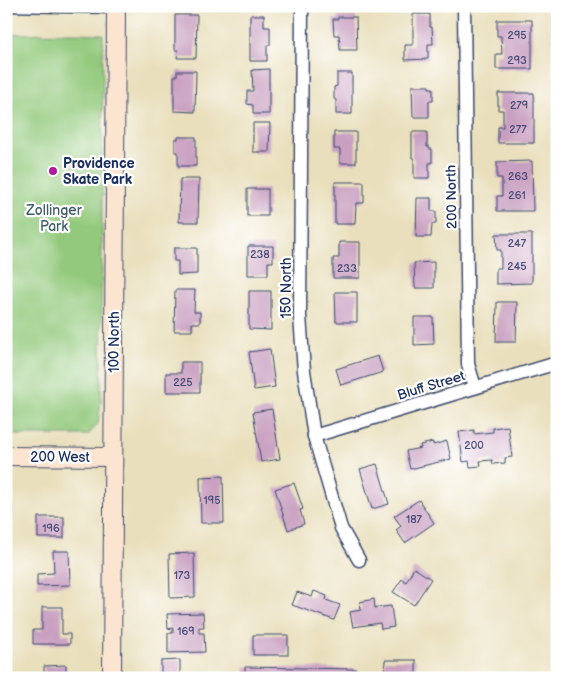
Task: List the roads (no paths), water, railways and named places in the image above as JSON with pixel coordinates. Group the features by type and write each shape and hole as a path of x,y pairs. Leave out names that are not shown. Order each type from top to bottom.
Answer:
{"street":[{"name":"150 North","path":"302,6 300,316 304,371 314,436 342,528 359,560"},
{"name":"200 North","path":"464,6 468,364 475,387"},
{"name":"100 North","path":"112,678 116,8"},
{"name":"Bluff Street","path":"314,436 557,363"},
{"name":"200 West","path":"6,456 113,457"}],"lane":[{"path":"6,8 116,8"}],"place":[{"name":"Providence Skate Park","path":"53,171"}],"park label":[{"name":"Zollinger Park","path":"54,218"}]}
